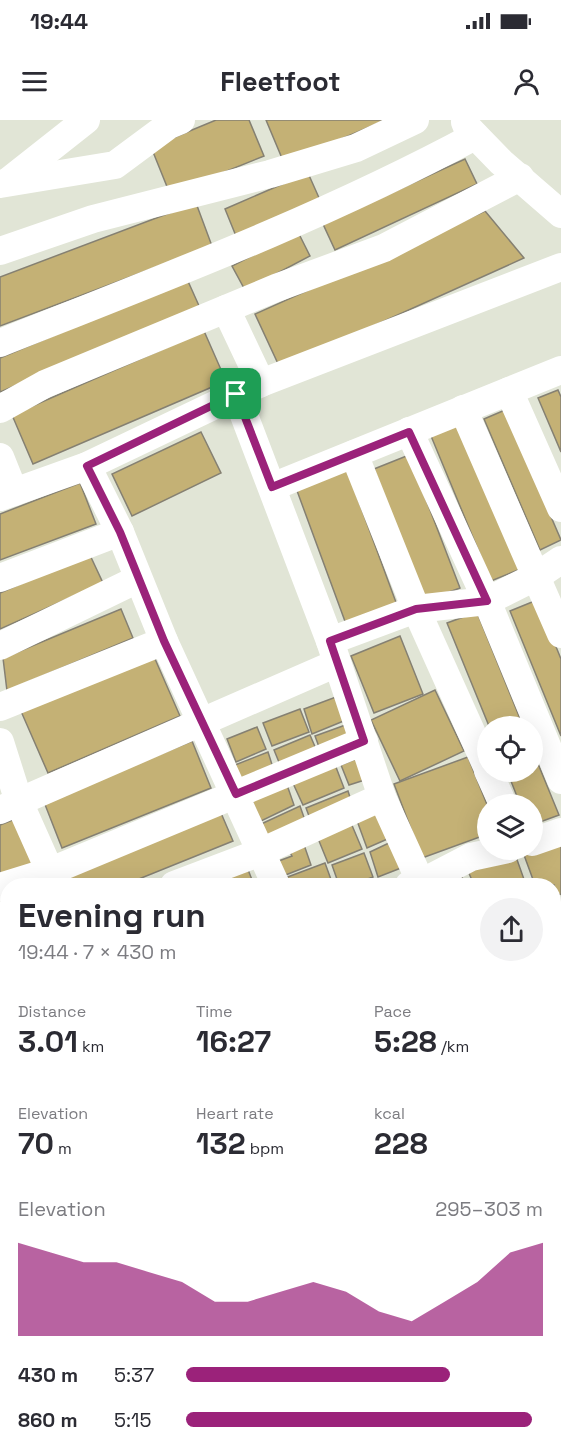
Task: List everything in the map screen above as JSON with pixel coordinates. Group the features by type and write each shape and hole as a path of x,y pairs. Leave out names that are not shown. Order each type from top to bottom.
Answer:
{"street":[{"path":"5,182 86,120"},
{"path":"5,182 115,165 169,125 181,120"},
{"path":"0,251 93,219 270,174 356,148 415,120"},
{"path":"0,343 229,252 401,176 470,128 561,214"},
{"path":"0,409 45,384 226,309 384,248 520,177"},
{"path":"0,457 7,494 87,466 249,388 561,267"},
{"path":"226,309 249,388 272,487 413,878"},
{"path":"272,487 561,370"},
{"path":"509,391 561,508"},
{"path":"463,410 561,634"},
{"path":"409,432 487,601 561,780"},
{"path":"354,454 416,609 477,745"},
{"path":"87,466 120,532 164,641 273,878"},
{"path":"0,578 120,532"},
{"path":"9,806 203,722 416,609 487,601 537,576 561,560"},
{"path":"0,646 138,579"},
{"path":"0,707 164,641"},
{"path":"0,742 9,806 53,878 236,794 364,741"},
{"path":"192,878 261,852 382,797"},
{"path":"543,838 561,832"},
{"path":"427,878 477,856"}],"building":[{"path":"216,120 249,120 264,156 170,194 151,147"},
{"path":"266,120 386,120 284,163"},
{"path":"465,159 477,184 335,250 323,224"},
{"path":"308,173 320,200 236,236 225,209"},
{"path":"196,203 212,246 0,326 0,277"},
{"path":"485,211 524,258 280,368 255,314"},
{"path":"298,232 310,256 245,290 232,266"},
{"path":"187,279 200,308 0,392 0,358"},
{"path":"204,331 226,381 33,464 12,415"},
{"path":"558,390 561,397 561,452 538,398"},
{"path":"505,410 561,540 540,550 484,419"},
{"path":"463,423 523,568 491,581 431,436"},
{"path":"201,432 221,473 132,516 112,474"},
{"path":"409,455 460,588 425,601 374,469"},
{"path":"347,469 397,605 346,624 296,488"},
{"path":"80,483 96,524 0,560 0,514"},
{"path":"89,553 103,583 0,629 0,593"},
{"path":"537,600 561,659 561,736 510,611"},
{"path":"121,609 133,638 7,691 3,658"},
{"path":"477,612 519,716 485,716 447,623"},
{"path":"400,636 423,694 374,713 351,656"},
{"path":"152,652 180,716 48,773 20,709"},
{"path":"435,690 464,751 400,781 371,720"},
{"path":"344,694 351,718 312,734 304,709"},
{"path":"300,709 309,732 272,746 263,723"},
{"path":"351,723 358,741 322,755 315,736"},
{"path":"257,727 266,749 236,762 227,739"},
{"path":"310,735 319,756 283,772 274,750"},
{"path":"192,741 211,788 62,848 44,802"},
{"path":"268,752 275,774 243,788 235,765"},
{"path":"363,756 371,778 349,785 341,765"},
{"path":"468,757 483,794 477,794 477,838 422,858 394,784"},
{"path":"334,762 344,788 303,805 291,779"},
{"path":"543,776 559,815 543,821 543,794 516,794 511,782 543,782"},
{"path":"286,782 294,805 259,822 251,797"},
{"path":"348,791 353,807 312,824 306,808"},
{"path":"300,806 307,826 267,845 259,825"},
{"path":"382,808 392,837 367,848 356,818"},
{"path":"221,813 233,841 141,878 67,878 66,875"},
{"path":"20,817 41,866 12,878 0,878 0,825"},
{"path":"351,823 362,849 328,863 317,836"},
{"path":"302,839 311,865 283,876 276,862 292,856 286,845"},
{"path":"393,841 401,868 378,877 370,852"},
{"path":"561,845 561,878 532,878 526,860 543,860 543,850"},
{"path":"364,853 373,877 337,878 332,865"},
{"path":"498,860 517,860 524,878 471,878 468,871"},
{"path":"325,863 330,878 285,878"},
{"path":"247,867 251,878 219,878"},
{"path":"461,874 462,878 449,878"}],"route":[{"path":"236,394 272,487 409,432 487,601 416,609 330,641 364,741 236,794 164,641 120,532 87,466 236,394"}]}
